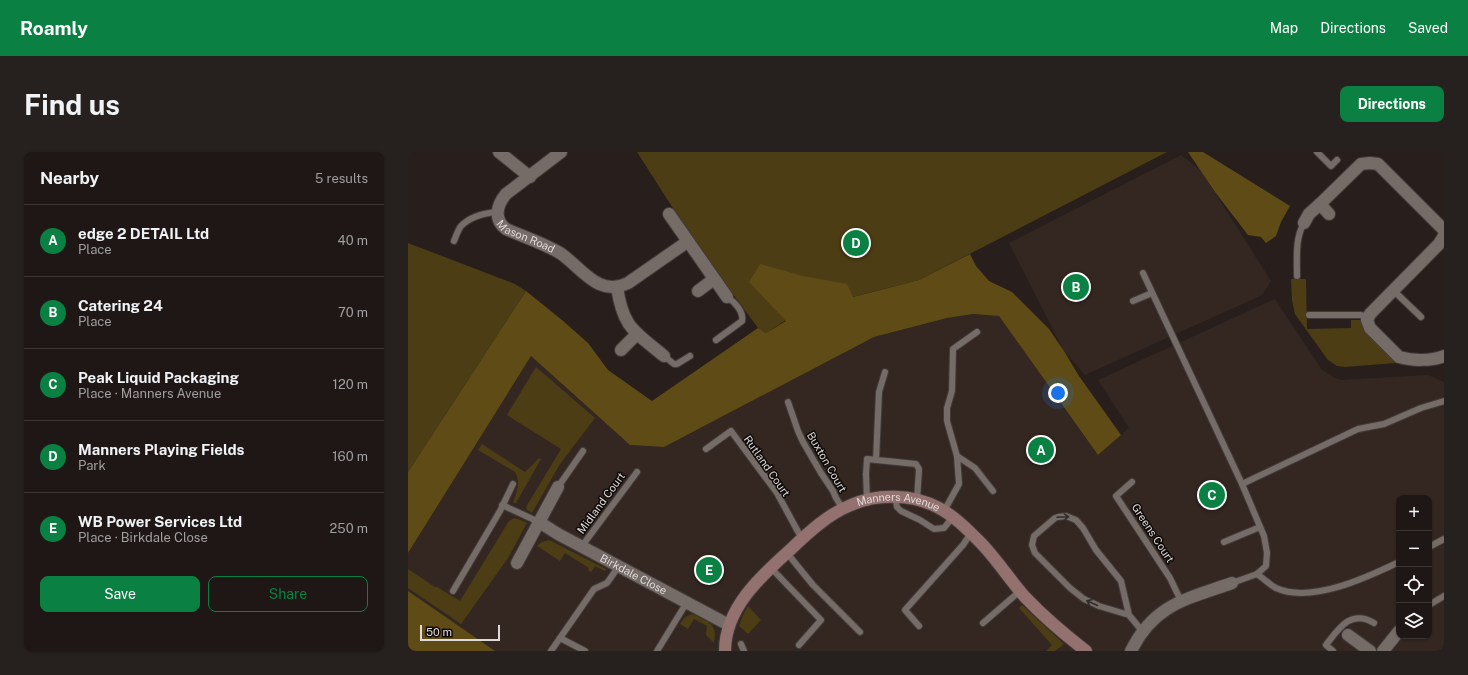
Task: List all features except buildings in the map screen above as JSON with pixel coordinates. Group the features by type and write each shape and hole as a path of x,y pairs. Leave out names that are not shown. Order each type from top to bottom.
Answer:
{"street":[{"path":"499,152 530,177"},
{"name":"Mason Road","path":"561,152 506,194 499,204 497,212 500,223 506,229 560,254 592,280 606,286 617,287"},
{"path":"1304,223 1309,214 1361,164 1370,163 1378,164 1444,230"},
{"path":"1320,204 1329,214"},
{"path":"669,214 687,242 727,297"},
{"path":"1444,236 1439,244 1393,290 1368,321 1400,357 1405,359 1427,360 1444,356"},
{"path":"664,356 636,334 625,319 619,302 617,287 628,283 687,242"},
{"path":"698,291 714,279"},
{"path":"621,350 636,334"},
{"path":"517,563 558,487"},
{"name":"Manners Avenue","path":"725,651 729,625 735,612 752,587 786,553 822,523 850,505 886,496 926,502 948,514 980,542 1041,614 1086,651"},
{"name":"Birkdale Close","path":"539,522 558,534 729,625"},
{"path":"1131,651 1153,619 1161,612 1181,601 1232,583"},
{"path":"1344,632 1370,651"},
{"path":"1383,651 1396,635"}],"lane":[{"path":"1317,152 1331,166 1337,160"},
{"path":"454,241 461,227 472,218 484,213 497,212"},
{"path":"1297,276 1298,246 1304,223"},
{"path":"1142,273 1242,484 1264,536 1267,553 1266,566 1257,574 1232,583"},
{"path":"1393,290 1421,317"},
{"path":"1133,301 1152,293"},
{"path":"716,340 743,319 743,315 733,301 727,297"},
{"path":"1309,315 1360,315 1368,321"},
{"path":"894,497 897,507 901,511 934,529 944,528 959,484 957,456 947,421 947,408 952,391 953,349 977,332"},
{"path":"664,356 674,364 677,364 690,356"},
{"path":"876,460 879,392 885,372"},
{"path":"1242,484 1358,429 1384,424 1421,408 1444,401"},
{"name":"Buxton Court","path":"788,402 803,442 820,473 834,491 836,498 843,509"},
{"name":"Rutland Court","path":"706,449 731,431 777,493 802,539"},
{"path":"558,487 583,451"},
{"path":"957,456 975,468 993,491"},
{"path":"867,500 867,459 916,464 920,469 917,500"},
{"name":"Midland Court","path":"582,546 637,472"},
{"name":"Greens Court","path":"1132,482 1116,496 1170,578 1181,601"},
{"path":"453,592 513,484"},
{"path":"502,506 539,522"},
{"path":"1129,615 1094,605 1079,596 1035,553 1032,545 1034,536 1058,517 1066,516 1078,522 1096,550 1121,581 1129,615 1143,632"},
{"path":"1224,542 1260,527"},
{"path":"920,626 905,610 963,545 971,533"},
{"path":"1432,546 1444,540"},
{"path":"786,553 813,585 860,632"},
{"path":"1257,574 1276,588 1302,594 1334,588 1396,563"},
{"path":"551,651 594,589 607,583 619,566"},
{"path":"771,568 820,620 799,645"},
{"path":"983,623 1020,591"},
{"path":"1432,603 1444,596"},
{"path":"657,651 687,602"},
{"path":"1333,651 1326,645 1344,632 1343,623 1354,619 1366,618 1374,623"},
{"path":"560,638 585,651"},
{"path":"742,644 744,651"}],"shaded area":[{"path":"637,152 1167,152 919,280 852,297 786,320 766,333 758,328 692,238"},
{"path":"1188,152 1203,152 1290,206 1281,222 1276,236 1266,243 1261,237 1248,235 1215,192"},
{"path":"1181,155 1201,171 1271,281 1262,295 1085,375 1064,351 1009,243"},
{"path":"408,243 515,284 526,291 408,472"},
{"path":"970,254 976,266 989,281 1012,292 1049,329 1079,376 1121,435 1098,455 999,316 973,314 947,318 874,337 664,447 630,445 531,356 408,553 408,472 526,291 588,343 608,370 652,401 758,328 766,333 786,321 749,282 760,264 803,276 847,284 853,297 919,280"},
{"path":"1291,279 1306,279 1307,329 1351,328 1351,320 1360,320 1367,332 1395,360 1395,363 1345,367 1337,366 1328,360 1295,314 1292,300"},
{"path":"1275,299 1322,370 1335,378 1341,380 1428,375 1444,382 1444,651 408,651 408,553 531,356 630,445 663,447 874,337 947,318 973,314 999,316 1098,455 1129,428 1098,380"},
{"path":"536,367 595,418 560,464 532,513 527,510 526,507 561,449 507,415"},
{"path":"482,444 525,472 539,458 541,459 516,503 513,502 518,483 515,472 478,450"},
{"path":"514,518 527,523 508,558 461,624 408,588 408,569 460,601 509,521"},
{"path":"549,540 606,569 605,571 595,566 591,572 588,570 589,568 565,553 560,561 537,546 542,542"},
{"path":"408,591 495,651 408,651"},
{"path":"748,606 761,620 748,634 739,626"},
{"path":"1023,606 1064,644 1055,651 1046,651 1052,645 1019,608"},
{"path":"693,614 711,624 715,631 714,643 706,635 707,626 694,619 688,629 680,624 682,620"}],"place":[{"name":"Manners Playing Fields","path":"856,243"},
{"name":"Catering 24","path":"1076,287"},
{"name":"edge 2 DETAIL Ltd","path":"1041,450"},
{"name":"Peak Liquid Packaging","path":"1212,495"},
{"name":"WB Power Services Ltd","path":"709,570"}]}
